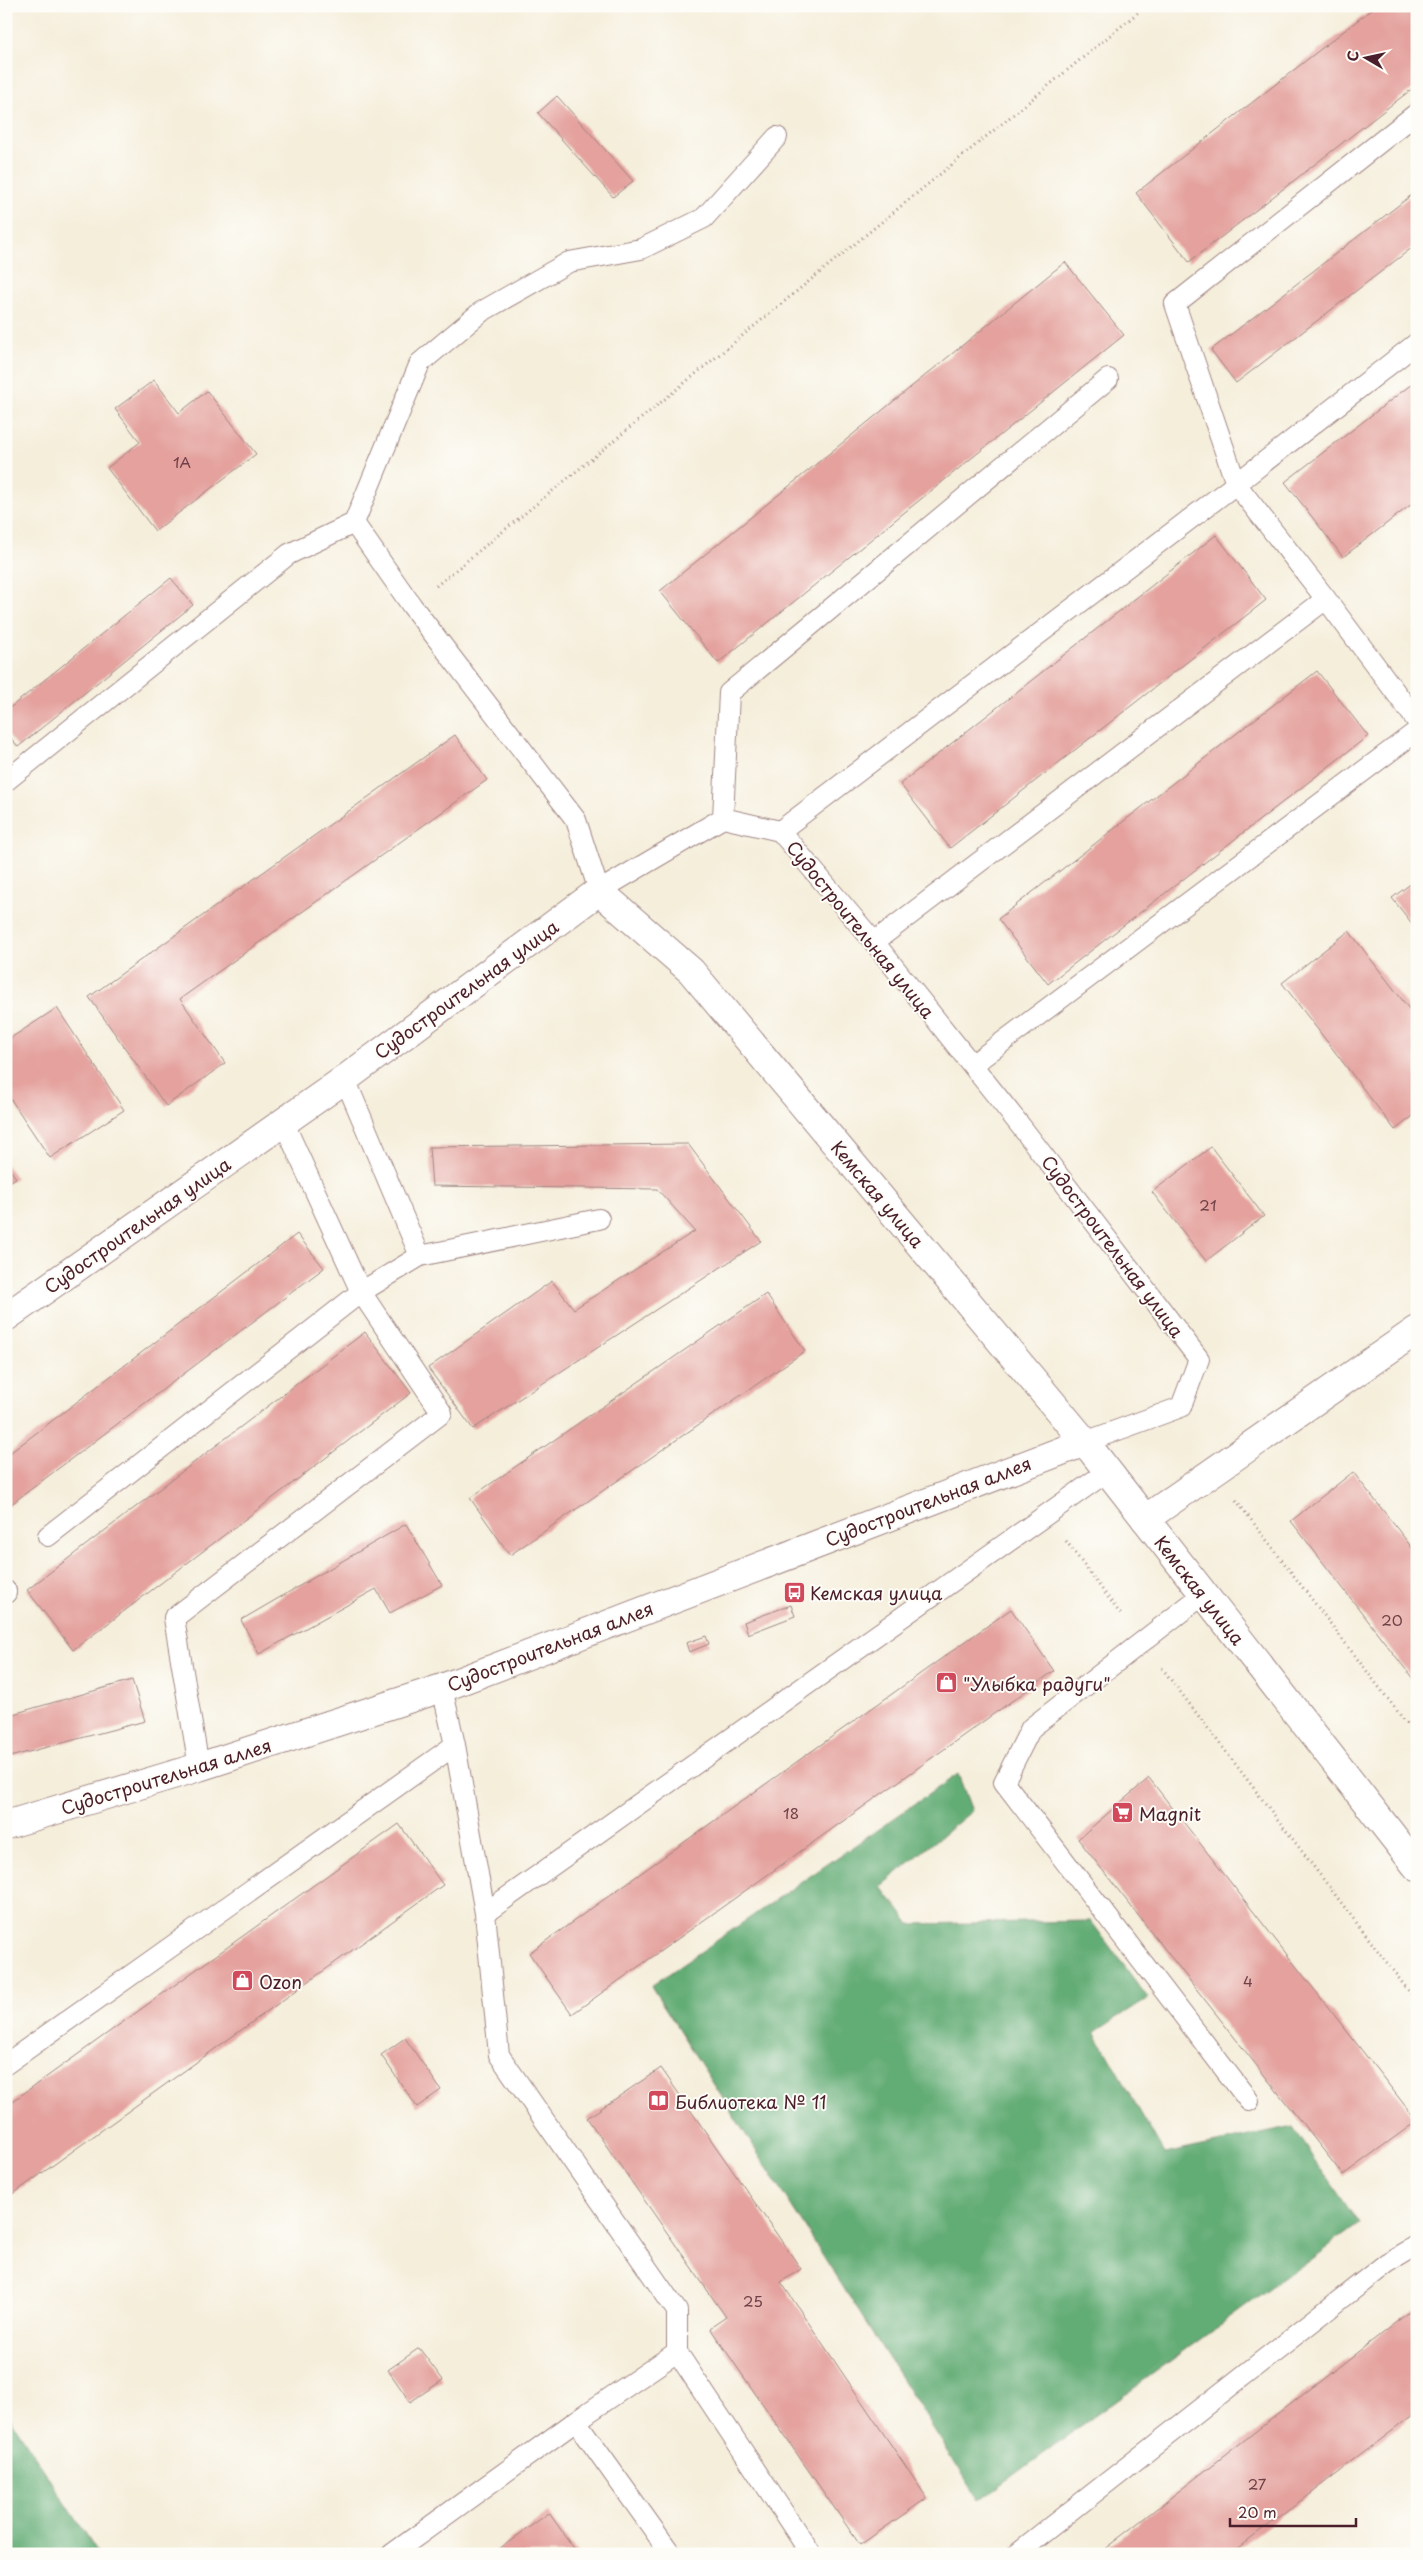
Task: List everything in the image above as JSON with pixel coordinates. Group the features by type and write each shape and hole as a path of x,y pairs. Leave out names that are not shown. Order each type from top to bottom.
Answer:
{"street":[{"name":"Кемская улица","path":"599,891 691,971 1085,1442 1417,1867"},
{"name":"Судостроительная улица","path":"6,1317 345,1079 599,891"},
{"path":"1145,1519 1417,1330"},
{"name":"Судостроительная аллея","path":"6,1826 199,1767 442,1688 1085,1442"}],"lane":[{"path":"1417,113 1176,304 1236,484 1326,599 1417,721"},
{"path":"6,781 289,554 354,523 420,363 481,312 569,262 641,249 704,218 777,137"},
{"path":"780,831 1417,344"},
{"path":"723,818 730,693 1108,379"},
{"path":"354,523 412,606 576,820 599,891"},
{"path":"874,942 1326,599"},
{"path":"972,1065 1417,731"},
{"name":"Судостроительная улица","path":"599,891 723,818 780,831 874,942 972,1065 1199,1359 1181,1407 1085,1442"},
{"path":"345,1079 420,1256"},
{"path":"199,1767 174,1618 442,1413 361,1292 283,1121"},
{"path":"48,1536 361,1292 420,1256 599,1219"},
{"path":"485,1913 1108,1471"},
{"path":"1204,1594 1031,1728 1004,1782 1249,2101"},
{"path":"442,1688 455,1745 485,1913 499,2055 678,2311 678,2352 811,2554"},
{"path":"6,2064 455,1745"},
{"path":"1016,2554 1387,2263 1417,2245"},
{"path":"392,2554 576,2421 678,2352"},
{"path":"576,2421 671,2554"}],"path":[{"path":"412,606 1146,6"},
{"path":"1215,1471 1417,1737"},
{"path":"1046,1515 1417,2002"}],"green space":[{"path":"958,1774 972,1811 881,1886 910,1924 1091,1921 1148,1998 1095,2032 1164,2154 1293,2127 1359,2224 979,2500 651,1986"},
{"path":"6,2412 99,2554 14,2554 6,2542"}],"building":[{"path":"1376,6 1417,6 1417,85 1189,262 1136,193"},
{"path":"557,96 633,181 613,197 538,113"},
{"path":"1413,194 1417,198 1417,244 1236,383 1211,350"},
{"path":"1065,262 1124,335 718,663 660,591"},
{"path":"154,380 179,413 207,391 256,454 155,531 107,468 140,442 115,409"},
{"path":"1417,380 1417,500 1343,557 1285,482"},
{"path":"1216,535 1266,600 950,848 900,784"},
{"path":"171,578 193,605 18,747 6,732 6,711"},
{"path":"1317,671 1368,736 1048,984 998,919"},
{"path":"455,735 487,780 180,999 225,1063 166,1106 89,997"},
{"path":"1417,879 1417,930 1392,898"},
{"path":"1349,931 1417,1019 1417,1113 1395,1130 1282,983"},
{"path":"57,1008 124,1110 50,1158 6,1092 6,1041"},
{"path":"688,1144 761,1241 473,1429 428,1368 552,1281 574,1309 695,1231 657,1189 432,1186 429,1147"},
{"path":"1211,1147 1264,1216 1206,1261 1152,1192"},
{"path":"6,1164 16,1178 6,1184"},
{"path":"297,1234 324,1268 6,1508 6,1456"},
{"path":"766,1294 805,1351 510,1555 470,1498"},
{"path":"365,1332 411,1393 73,1650 27,1590"},
{"path":"1353,1472 1417,1554 1417,1684 1291,1521"},
{"path":"406,1524 442,1585 390,1613 376,1589 259,1654 241,1620"},
{"path":"791,1605 795,1616 748,1634 744,1622"},
{"path":"1011,1609 1054,1671 572,2014 529,1953"},
{"path":"706,1636 709,1644 689,1652 686,1643"},
{"path":"132,1680 145,1721 6,1758 6,1716"},
{"path":"1149,1778 1417,2121 1343,2175 1078,1839"},
{"path":"399,1824 443,1885 6,2199 6,2106"},
{"path":"405,2038 441,2090 417,2107 381,2055"},
{"path":"661,2068 801,2269 781,2282 927,2498 860,2545 710,2328 726,2317 587,2118"},
{"path":"1417,2306 1417,2412 1231,2554 1098,2554"},
{"path":"419,2348 443,2380 410,2402 388,2370"},
{"path":"549,2513 578,2554 492,2554"}],"place":[{"name":"Кемская улица","path":"794,1592"},
{"name":"\"Улыбка радуги\"","path":"947,1683"},
{"name":"Magnit","path":"1123,1813"},
{"name":"Ozon","path":"243,1981"},
{"name":"Библиотека № 11","path":"659,2101"}]}
